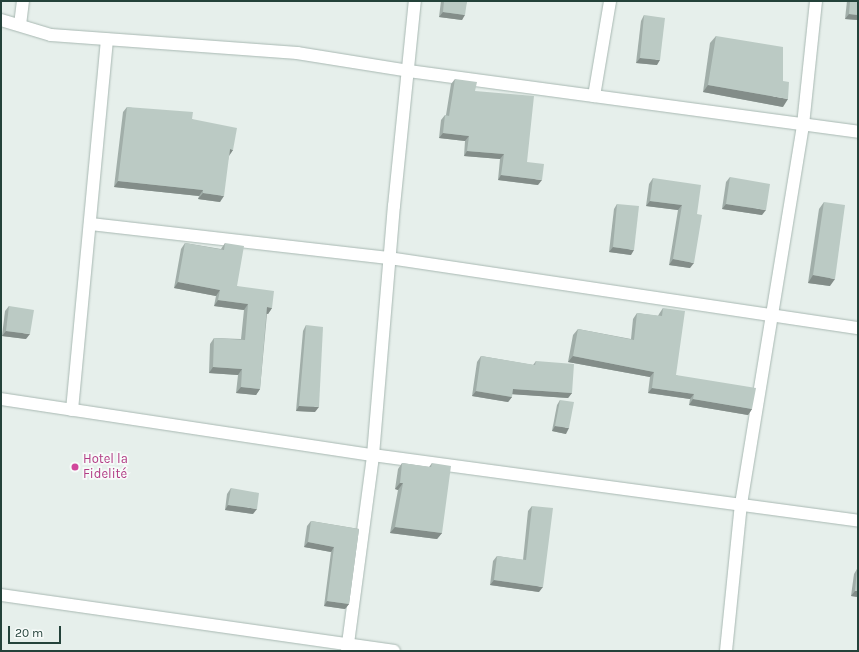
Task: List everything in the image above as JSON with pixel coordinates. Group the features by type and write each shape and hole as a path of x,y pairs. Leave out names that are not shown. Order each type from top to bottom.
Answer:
{"street":[{"path":"20,25 23,1"},
{"path":"347,648 373,455 389,258 415,1"},
{"path":"594,96 610,1"},
{"path":"726,651 741,504 803,125 816,1"},
{"path":"1,20 51,35 297,53 409,71 858,132"},
{"path":"72,410 107,40"},
{"path":"90,224 389,258 858,328"},
{"path":"1,399 373,455 858,521"},
{"path":"1,595 347,648 394,651"}],"building":[{"path":"444,1 467,1 465,15 443,12"},
{"path":"850,1 858,1 858,15 849,14"},
{"path":"644,15 665,18 660,60 640,58"},
{"path":"716,36 783,47 783,81 789,82 788,99 708,85"},
{"path":"455,79 477,82 475,91 534,96 527,162 544,164 542,180 501,175 504,154 467,151 469,136 443,133 445,115 449,116"},
{"path":"127,107 193,112 192,119 237,128 233,150 230,149 224,196 203,193 203,190 118,181"},
{"path":"730,177 770,184 766,210 726,204"},
{"path":"653,178 701,185 697,214 702,215 694,263 673,259 682,205 650,201"},
{"path":"824,202 845,205 835,279 813,275"},
{"path":"617,204 639,206 634,250 613,247"},
{"path":"185,243 224,250 225,243 244,246 237,286 274,291 272,308 267,307 260,389 241,387 242,369 213,367 214,338 245,340 248,304 218,300 220,290 178,282"},
{"path":"9,306 34,310 30,334 6,331"},
{"path":"663,308 685,311 676,375 756,388 752,409 693,399 694,394 652,388 654,372 573,356 578,329 634,340 637,313 662,316"},
{"path":"306,325 323,327 319,407 299,406"},
{"path":"481,356 535,365 536,361 574,364 572,393 513,389 512,397 476,391"},
{"path":"560,400 574,402 569,428 555,426"},
{"path":"402,463 431,467 432,463 451,466 442,533 395,527 403,483 400,483"},
{"path":"231,488 259,493 257,509 228,505"},
{"path":"532,506 553,508 543,587 494,580 497,556 526,560"},
{"path":"311,521 359,529 349,604 327,601 334,547 308,542"},
{"path":"857,569 858,591 855,591"}],"place":[{"name":"Hotel la Fidelité","path":"75,467"}]}
